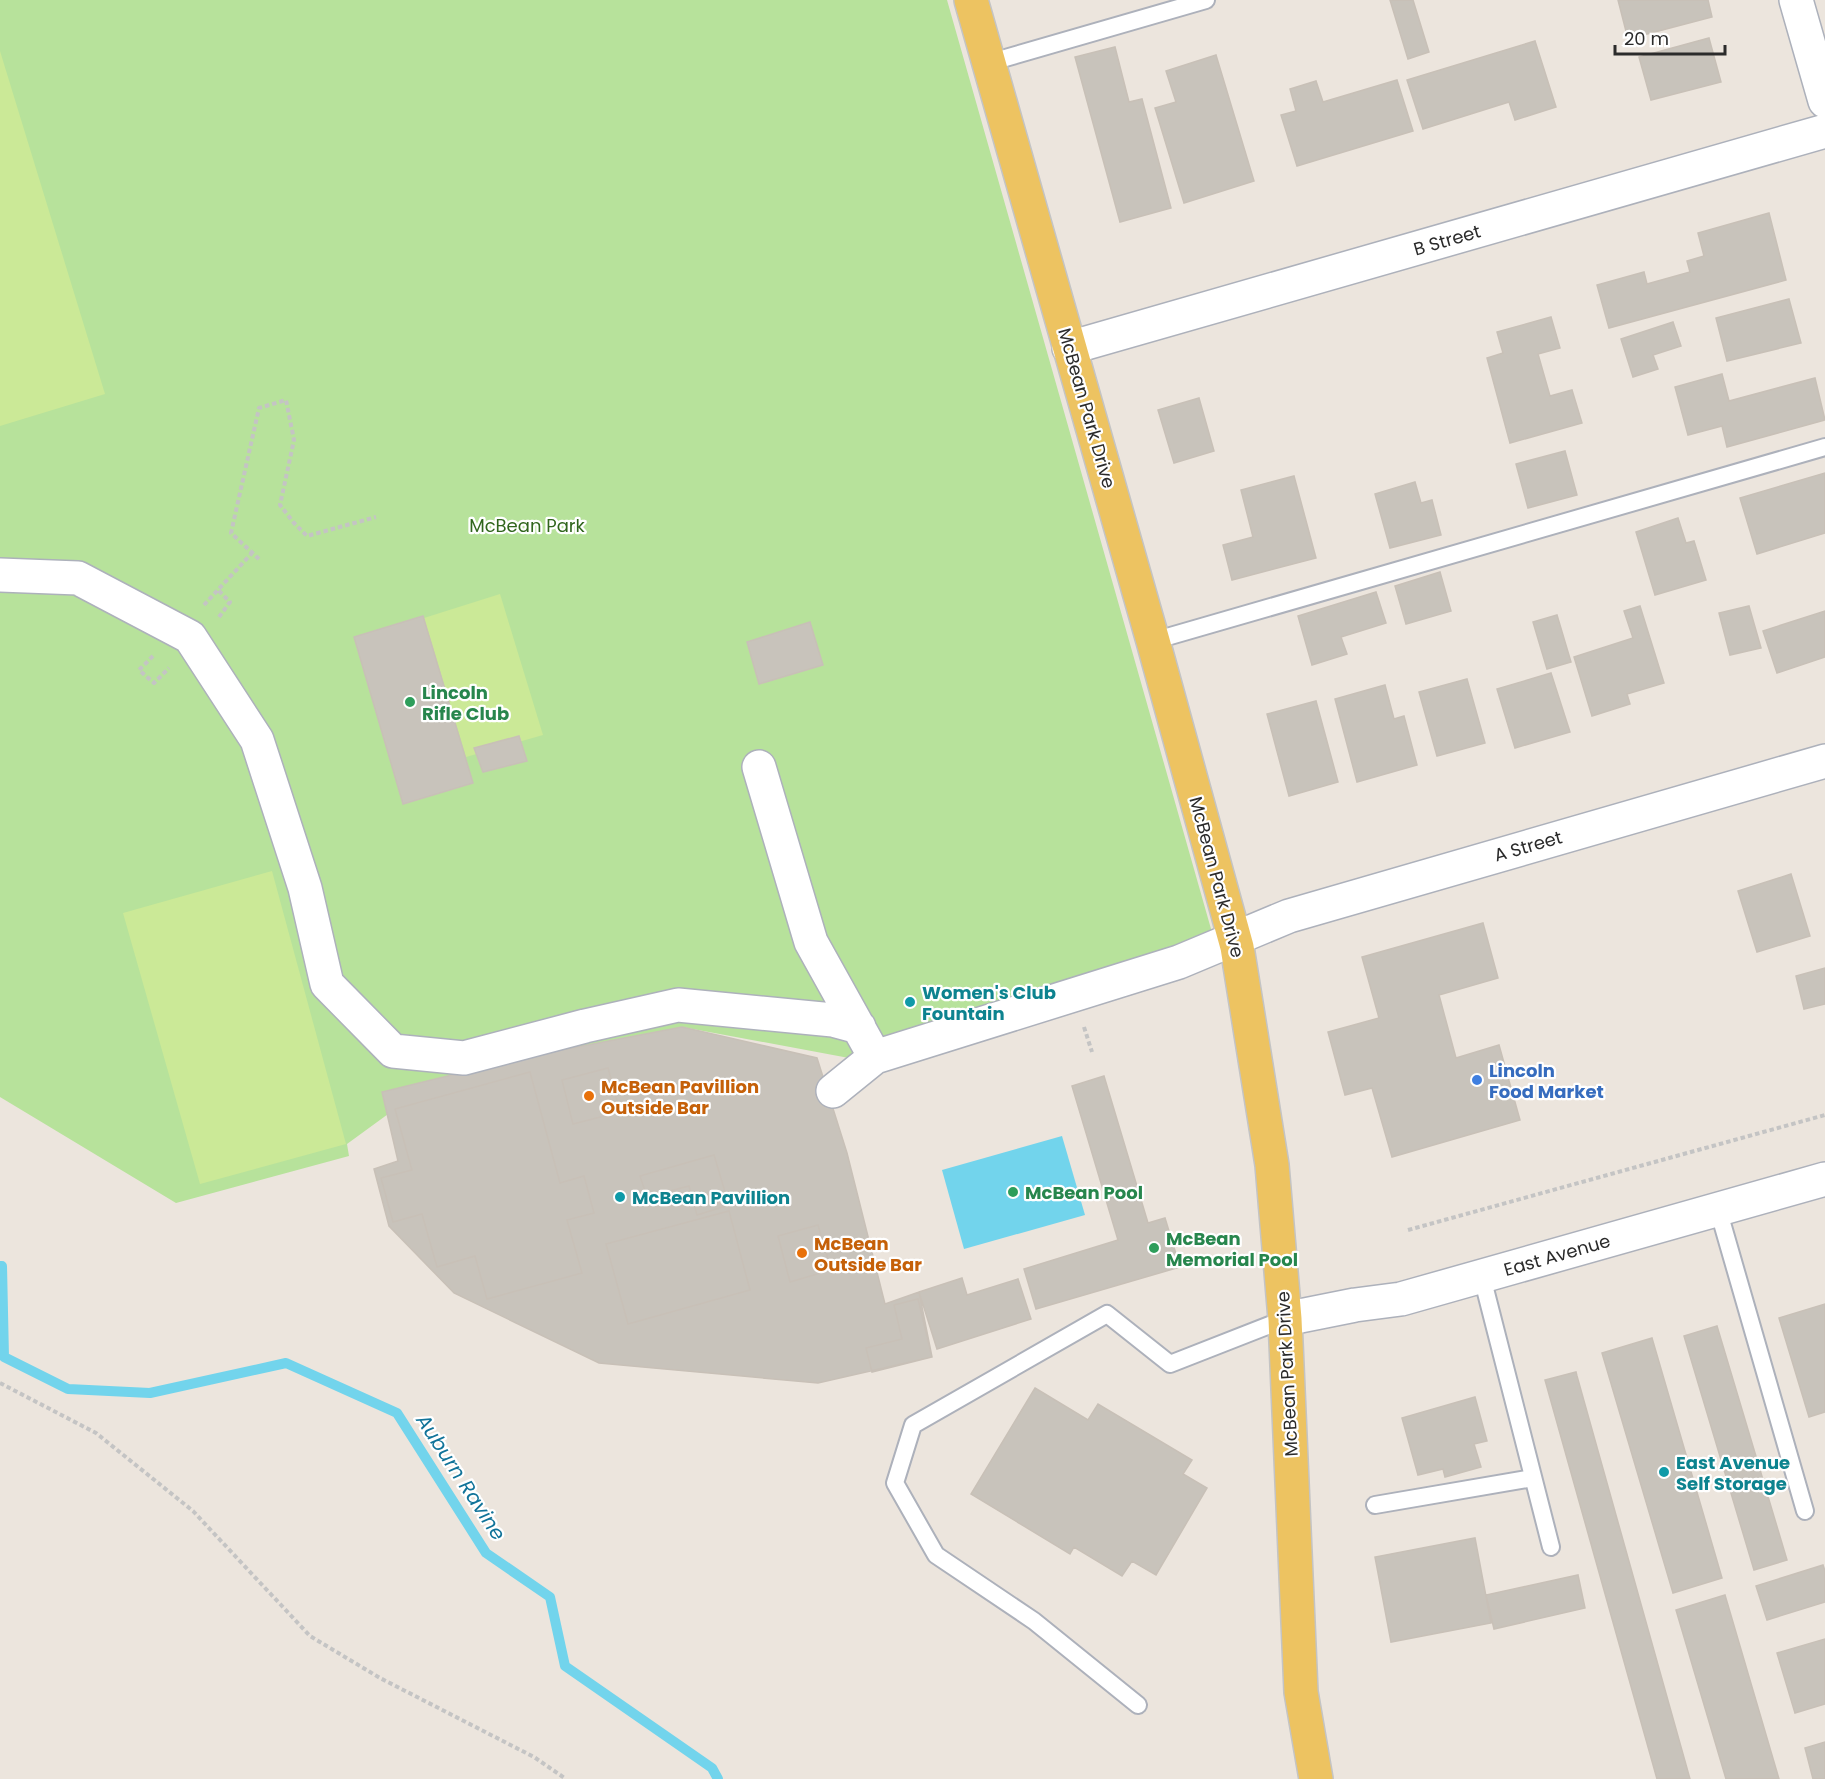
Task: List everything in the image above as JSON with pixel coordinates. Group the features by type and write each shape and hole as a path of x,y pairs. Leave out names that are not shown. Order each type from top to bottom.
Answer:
{"main road":[{"name":"McBean Park Drive","path":"971,0 1153,641 1235,940 1272,1165 1285,1319 1301,1692 1317,1779"}],"street":[{"path":"1796,0 1825,101"},
{"name":"B Street","path":"1070,348 1825,131"},
{"path":"0,575 78,578 168,641 190,637 257,740 305,888 327,984 393,1051 464,1058 585,1026 678,1005 833,1020 859,1028"},
{"name":"A Street","path":"875,1057 1179,962 1289,916 1825,761"},
{"path":"759,767 811,942 875,1057 833,1091"},
{"name":"East Avenue","path":"1285,1319 1355,1305 1401,1299 1825,1179"}],"lane":[{"path":"988,63 1206,0"},
{"path":"1153,641 1825,447"},
{"path":"1718,1209 1805,1511"},
{"path":"1482,1277 1551,1547"},
{"path":"1138,1705 1034,1621 936,1556 895,1483 913,1425 1107,1314 1170,1364 1285,1319"},
{"path":"1376,1505 1533,1478"}],"path":[{"path":"258,559 231,533 259,408 286,400 294,440 280,505 307,536 376,517"},
{"path":"171,666 154,683 139,670 252,553"},
{"path":"1083,1024 1092,1052"},
{"path":"1408,1230 1825,1115"},
{"path":"0,1383 96,1433 193,1511 310,1636 380,1678 534,1757 566,1779"}],"green space":[{"name":"McBean Park","path":"0,0 947,0 1217,950 865,1061 682,1027 395,1109 347,1144 349,1156 176,1203 0,1097"},
{"path":"0,51 105,394 0,426"},
{"path":"500,594 543,735 466,757 424,618"},
{"path":"272,871 346,1144 200,1184 123,913"}],"water":[{"name":"McBean Pool","path":"1062,1136 1085,1215 964,1249 942,1170"}],"building":[{"path":"1390,0 1413,0 1429,52 1408,59"},
{"path":"1618,0 1708,0 1712,17 1628,39"},
{"path":"1709,38 1721,82 1651,100 1639,57"},
{"path":"1535,41 1556,107 1515,120 1509,102 1423,129 1407,80"},
{"path":"1115,47 1129,102 1142,99 1171,208 1120,222 1075,57"},
{"path":"1216,55 1254,181 1184,203 1155,108 1176,102 1166,71"},
{"path":"1397,80 1413,131 1297,166 1281,115 1296,111 1290,89 1316,81 1323,102"},
{"path":"1769,213 1786,280 1609,328 1597,285 1644,272 1647,284 1690,272 1687,261 1704,256 1698,233"},
{"path":"1789,299 1801,343 1727,361 1716,318"},
{"path":"1551,317 1560,348 1538,354 1550,396 1572,390 1582,423 1510,443 1487,358 1503,353 1497,332"},
{"path":"1673,322 1681,346 1653,355 1658,369 1633,377 1621,339"},
{"path":"1722,374 1729,401 1815,378 1825,420 1727,447 1722,426 1688,435 1675,387"},
{"path":"1199,398 1214,451 1174,463 1158,410"},
{"path":"1565,451 1577,495 1528,508 1516,464"},
{"path":"1825,473 1825,533 1757,554 1740,498"},
{"path":"1294,476 1316,558 1232,580 1223,545 1253,537 1241,490"},
{"path":"1415,482 1421,503 1432,500 1441,535 1390,548 1375,494"},
{"path":"1678,518 1686,543 1694,541 1706,580 1655,595 1636,532"},
{"path":"1440,572 1451,611 1406,624 1395,586"},
{"path":"1376,592 1386,623 1341,637 1347,654 1312,665 1298,616"},
{"path":"1640,606 1664,683 1627,694 1630,704 1592,716 1574,657 1633,638 1624,611"},
{"path":"1749,606 1761,648 1730,655 1719,613"},
{"path":"1825,611 1825,657 1777,673 1763,631"},
{"path":"1557,615 1571,662 1547,669 1533,622"},
{"path":"423,616 473,783 403,804 354,637"},
{"path":"810,622 823,665 759,684 747,642"},
{"path":"1551,673 1570,732 1515,748 1497,689"},
{"path":"1467,679 1485,743 1437,756 1419,692"},
{"path":"1385,685 1394,719 1404,716 1417,765 1357,782 1335,699"},
{"path":"1316,701 1338,782 1289,796 1267,714"},
{"path":"519,736 527,761 483,772 474,748"},
{"path":"1791,874 1810,936 1757,952 1738,891"},
{"path":"1483,923 1498,978 1439,995 1456,1058 1499,1045 1520,1120 1392,1157 1372,1088 1345,1095 1328,1032 1379,1018 1362,957"},
{"path":"1825,968 1825,1004 1804,1009 1796,976"},
{"name":"McBean Pavillion","path":"682,1027 817,1058 847,1153 885,1304 919,1292 932,1357 818,1383 599,1363 454,1293 389,1226 374,1169 398,1161 382,1092 525,1057"},
{"path":"608,1068 620,1112 573,1124 562,1080"},
{"path":"530,1072 560,1183 584,1176 594,1213 567,1220 582,1273 487,1299 475,1256 437,1267 422,1214 393,1222 381,1178 412,1170 395,1109"},
{"path":"1104,1076 1148,1223 1165,1218 1180,1267 1036,1309 1024,1269 1118,1240 1072,1086"},
{"path":"714,1155 729,1205 697,1215 689,1186 647,1197 640,1176"},
{"path":"729,1211 750,1290 628,1324 606,1244"},
{"path":"818,1225 831,1270 790,1282 778,1236"},
{"path":"962,1278 967,1295 1018,1279 1031,1319 937,1349 919,1292"},
{"path":"918,1299 932,1357 872,1372 866,1348 902,1339 894,1305"},
{"path":"1825,1304 1825,1412 1809,1417 1779,1318"},
{"path":"1717,1326 1787,1560 1754,1570 1684,1336"},
{"name":"East Avenue Self Storage","path":"1652,1338 1722,1578 1673,1593 1602,1353"},
{"path":"1576,1372 1690,1779 1657,1779 1545,1380"},
{"path":"1035,1388 1088,1420 1098,1404 1192,1460 1183,1474 1207,1488 1156,1575 1132,1561 1122,1576 1074,1547 1070,1554 971,1494"},
{"path":"1475,1397 1487,1441 1474,1444 1481,1467 1445,1477 1443,1469 1418,1475 1402,1418"},
{"path":"1475,1538 1491,1623 1391,1642 1375,1557"},
{"path":"1823,1565 1825,1602 1767,1620 1756,1586"},
{"path":"1578,1575 1585,1608 1494,1629 1486,1595"},
{"path":"1725,1595 1779,1779 1726,1779 1676,1610"},
{"path":"1825,1639 1825,1704 1795,1713 1777,1653"},
{"path":"1825,1742 1825,1779 1813,1779 1805,1748"}],"waterway":[{"name":"Auburn Ravine","path":"0,1266 2,1266 4,1357 68,1389 150,1393 286,1363 397,1413 486,1553 550,1597 565,1666 712,1768 718,1779"}],"place":[{"name":"Lincoln Rifle Club","path":"410,702"},
{"name":"Women's Club Fountain","path":"910,1002"},
{"name":"Lincoln Food Market","path":"1477,1080"},
{"name":"McBean Pavillion Outside Bar","path":"589,1096"},
{"name":"McBean Pool","path":"1013,1192"},
{"name":"McBean Pavillion","path":"620,1197"},
{"name":"McBean Memorial Pool","path":"1154,1248"},
{"name":"McBean Outside Bar","path":"802,1253"},
{"name":"East Avenue Self Storage","path":"1664,1472"}]}
